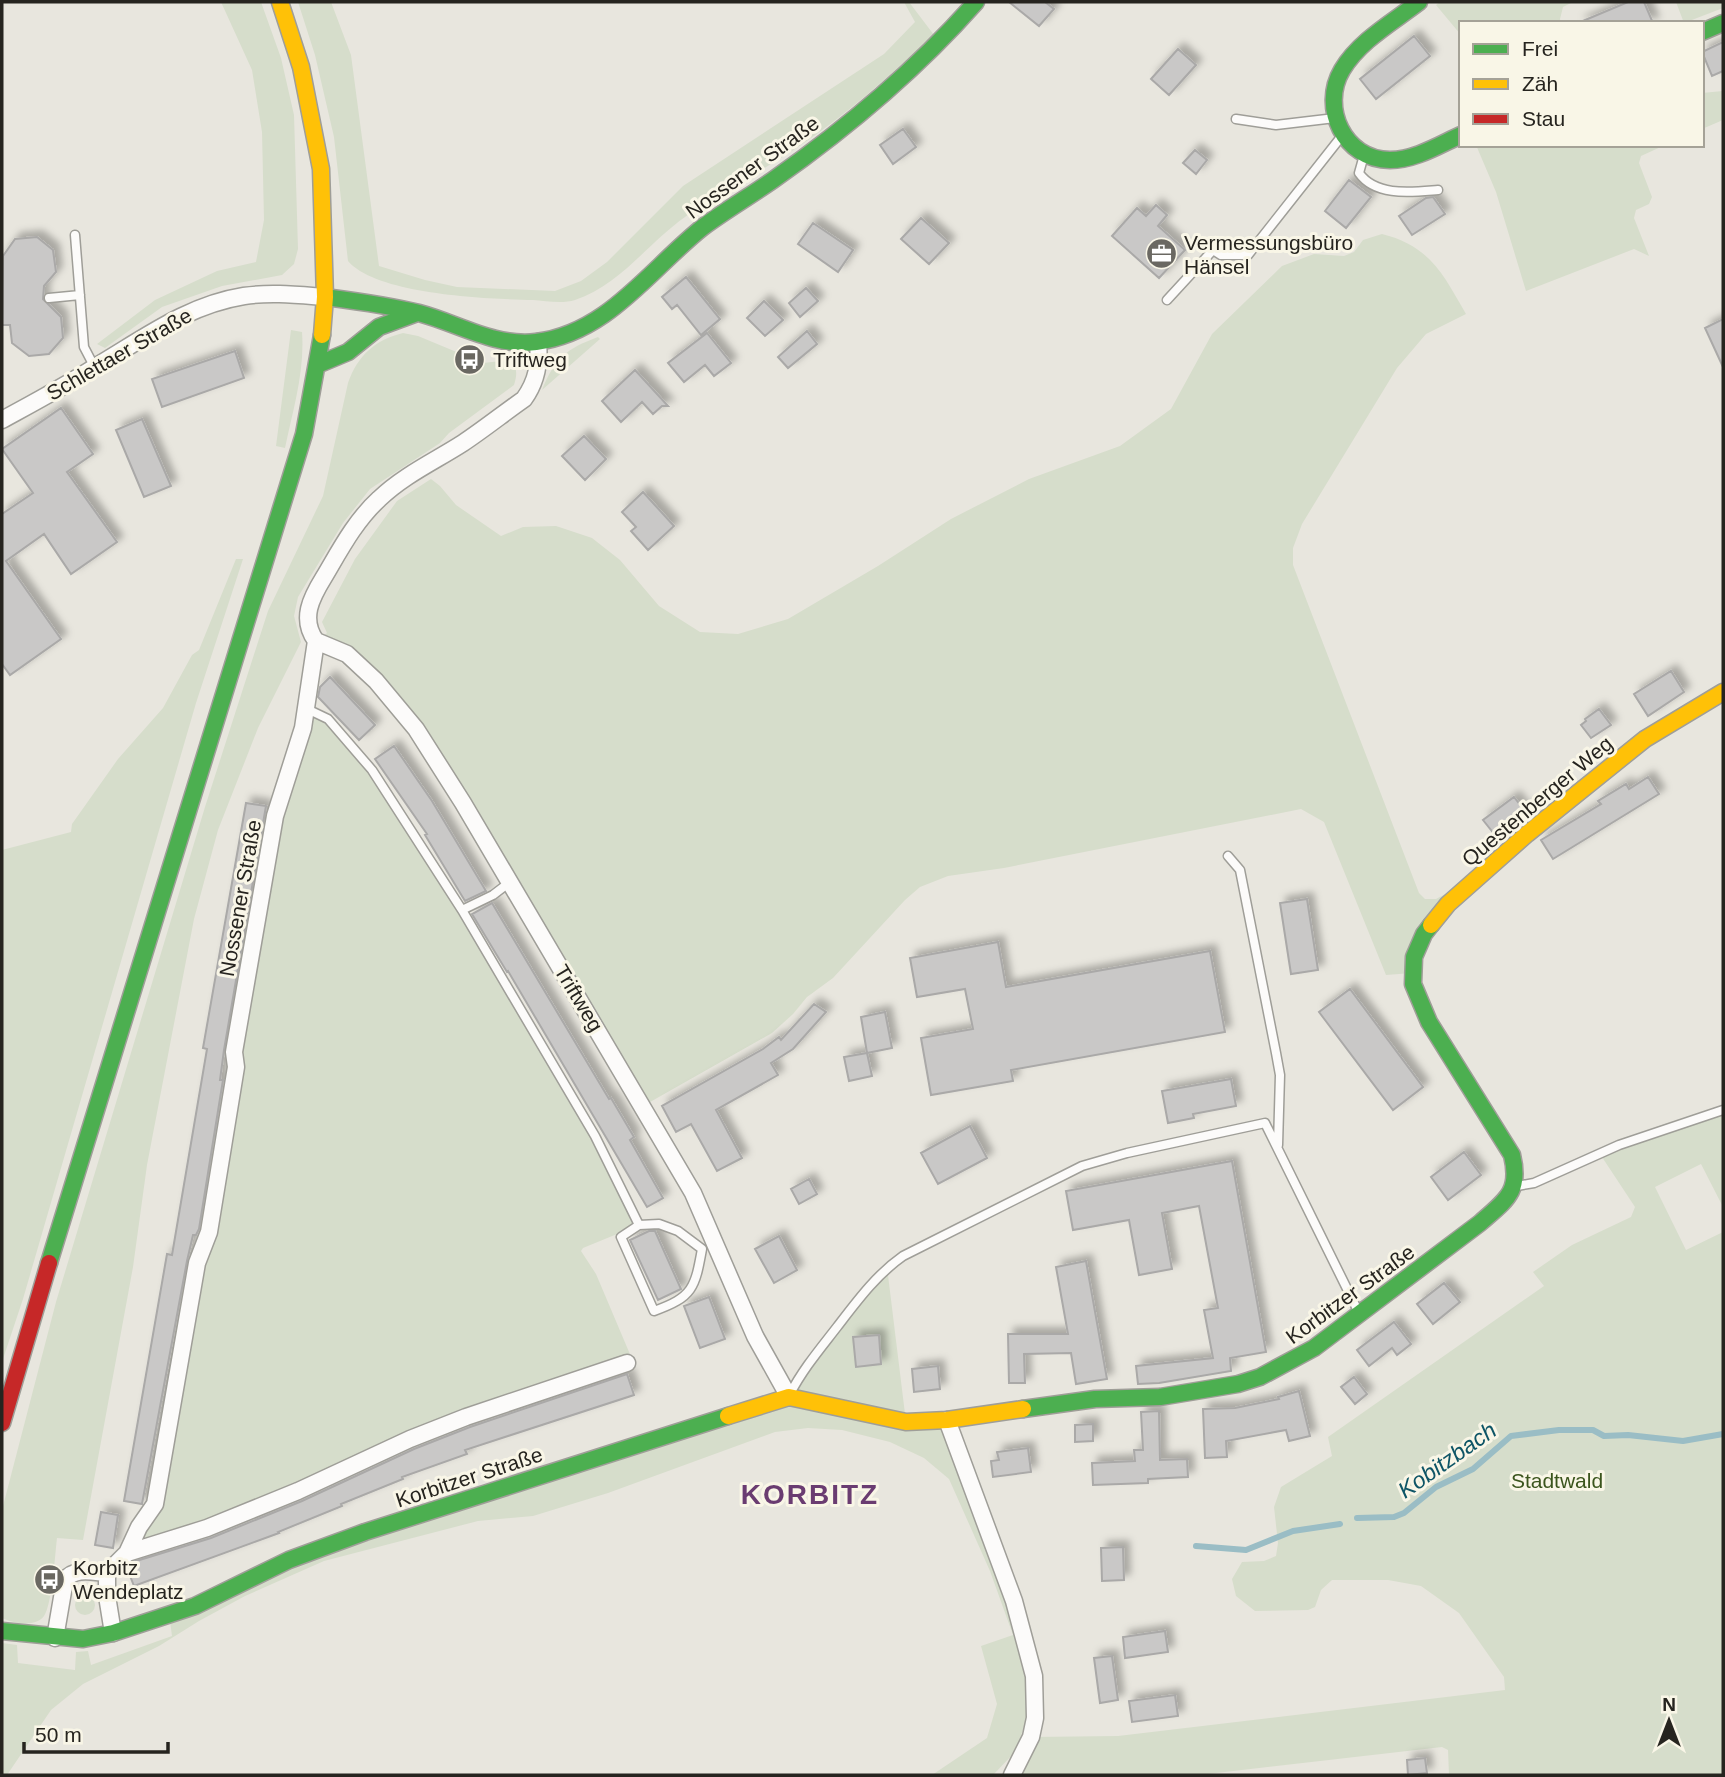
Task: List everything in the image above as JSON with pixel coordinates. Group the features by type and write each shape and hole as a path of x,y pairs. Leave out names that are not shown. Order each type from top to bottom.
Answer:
{"street":[{"path":"2,1423 304,434 323,331 325,297 321,169 301,67 280,2"},
{"name":"Nossener Straße","path":"325,297 417,313 510,342 538,342 581,330 608,313 694,234 834,134 923,56 976,2"},
{"path":"1419,2 1356,53 1343,68 1333,96 1335,118 1343,135 1364,155 1376,159 1406,157 1459,136"},
{"path":"1704,31 1723,23"},
{"name":"Schlettaer Straße","path":"2,420 95,368 155,329 202,307 244,296 266,294 325,297"},
{"path":"317,365 348,352 379,327 417,313"},
{"name":"Nossener Straße","path":"127,1553 139,1527 155,1504 197,1263 209,1232 236,1067 234,1052 275,816 303,728 316,640 309,631 307,612 313,594 353,528 379,499 409,475 464,443 524,399 538,371 538,342"},
{"name":"Triftweg","path":"316,640 347,654 376,681 416,729 688,1183 709,1245 789,1397"},
{"name":"Questenberger Weg","path":"1514,1187 1516,1172 1512,1155 1419,1003 1412,973 1419,943 1448,904 1527,834 1645,739 1723,692"},
{"name":"Korbitzer Straße","path":"6,1632 83,1639 113,1633 195,1606 289,1560 365,1532 789,1397 906,1422 947,1420 1095,1399 1171,1396 1238,1384 1293,1361 1359,1315 1480,1223 1499,1206 1514,1187"},
{"path":"113,1633 107,1596 107,1573 127,1553 207,1528 298,1492 410,1439 466,1417 627,1363"},
{"path":"947,1420 1014,1601 1034,1676 1035,1718 1031,1737 1012,1775"},
{"path":"55,1638 65,1580 78,1571 107,1573"}],"lane":[{"path":"1236,119 1276,125 1335,118"},
{"path":"1167,300 1213,250 1221,255 1248,255 1343,135"},
{"path":"1364,155 1359,173 1365,182 1395,192 1438,190"},
{"path":"75,235 84,347 95,368"},
{"path":"49,298 80,295"},
{"path":"305,708 328,719 372,770 462,910 595,1136 639,1226"},
{"path":"1228,856 1240,870 1280,1075 1278,1148"},
{"path":"462,910 493,895 510,882"},
{"path":"1514,1187 1534,1183 1619,1145 1723,1110"},
{"path":"789,1397 800,1373 872,1283 887,1267 903,1256 1082,1166 1127,1153 1265,1123 1359,1315"},
{"path":"659,1224 709,1245 689,1292 678,1302 654,1311 621,1237 639,1226 659,1224"}],"green space":[{"path":"221,2 261,2 281,58 294,115 298,249 294,264 282,275 222,286 162,307 105,348 97,344 155,300 217,271 256,262 264,220 262,132 252,70"},
{"path":"298,2 331,2 351,55 379,266 457,287 555,291 581,281 607,262 683,186 884,54 915,22 904,2 909,2 934,35 868,94 816,135 685,217 606,284 575,300 554,302 463,296 408,288 362,272 348,261 334,137 315,55"},
{"path":"1440,2 1573,2 1563,7 1560,21 1459,21 1459,33 1436,5"},
{"path":"1676,2 1723,2 1723,8 1683,21"},
{"path":"1723,91 1723,120 1704,128 1704,93"},
{"path":"1477,147 1661,147 1641,156 1639,163 1652,197 1649,204 1636,210 1634,218 1649,256 1634,249 1526,291 1496,192"},
{"path":"1382,234 1398,239 1424,254 1442,274 1466,314 1426,334 1397,368 1302,524 1293,548 1293,565 1419,893 1425,899 1436,899 1447,893 1412,973 1386,975 1324,822 1301,809 1004,868 948,876 920,887 833,978 807,997 772,1033 643,1106 463,803 376,681 316,641 327,633 322,622 355,559 397,501 431,479 456,505 501,536 523,527 556,526 592,538 620,560 659,606 700,632 738,634 788,619 951,519 1029,479 1120,446 1171,409 1212,334 1282,266 1314,254 1344,256 1354,252 1363,240"},
{"path":"291,330 302,332 302,361 285,448 276,446"},
{"path":"403,333 418,336 483,363 510,360 516,372 514,385 449,433 440,443 370,489 343,523 298,597 294,616 301,642 258,728 218,830 194,919 147,1165 133,1267 83,1540 57,1538 51,1591 47,1610 40,1620 24,1623 2,1618 2,1510 56,1302 205,807 268,611 323,496 352,373 369,350 384,340"},
{"path":"598,337 600,339 542,390 563,356"},
{"path":"236,559 243,559 196,703 23,1299 2,1362 2,850 71,832 72,824 118,759 163,708 192,655 199,650"},
{"path":"305,708 328,719 372,770 595,1136 639,1225 581,1251 596,1274 632,1359 127,1553 155,1504 234,1052"},
{"name":"Stadtwald","path":"1723,1110 1723,1207 1701,1164 1655,1187 1686,1250 1723,1232 1723,1775 1449,1775 1448,1750 1442,1747 1199,1775 1012,1775 1030,1711 1015,1752 994,1774 932,1775 987,1738 997,1704 981,1646 1013,1635 990,1571 949,1479 924,1458 890,1442 842,1430 808,1428 775,1432 608,1493 533,1516 478,1521 324,1561 245,1596 159,1646 83,1684 51,1710 7,1775 2,1775 2,1643 17,1645 18,1663 75,1670 76,1652 88,1651 91,1665 172,1636 170,1621 286,1568 789,1397 800,1373 887,1267 906,1422 947,1420 1028,1651 1031,1737 1118,1736 1505,1690 1504,1677 1459,1613 1421,1586 1388,1580 1332,1580 1321,1590 1315,1607 1308,1610 1255,1611 1236,1596 1232,1579 1242,1562 1264,1561 1276,1556 1278,1543 1274,1507 1281,1487 1332,1456 1328,1437 1544,1286 1533,1272 1572,1245 1631,1217 1635,1207 1600,1154"},
{"path":"85,1595 92,1598 95,1605 92,1612 85,1615 78,1612 75,1605 78,1598"}],"building":[{"path":"1009,2 1045,2 1054,9 1039,26"},
{"path":"1628,2 1644,2 1652,21 1583,21"},
{"path":"1414,36 1430,56 1376,99 1360,79"},
{"path":"1723,42 1723,71 1712,76 1704,51"},
{"path":"1178,49 1196,65 1169,95 1151,79"},
{"path":"903,129 916,147 893,164 880,145"},
{"path":"1195,150 1207,160 1196,174 1183,163"},
{"path":"1349,180 1371,197 1346,228 1325,211"},
{"path":"1433,197 1445,214 1412,235 1399,216 1426,198"},
{"path":"1156,205 1167,215 1158,226 1185,250 1159,278 1112,236 1137,208 1146,216"},
{"path":"921,218 949,243 929,264 901,239"},
{"path":"813,223 853,250 838,272 798,244"},
{"path":"37,237 53,250 56,272 44,286 43,299 61,317 63,338 49,354 29,356 12,343 10,325 2,325 3,256 15,239"},
{"path":"686,277 720,319 701,335 677,305 672,309 662,297"},
{"path":"806,288 818,301 800,317 789,303"},
{"path":"764,301 783,320 765,336 747,318"},
{"path":"1723,319 1723,367 1705,328"},
{"path":"807,331 817,344 788,368 778,357"},
{"path":"707,333 731,363 714,376 705,365 684,382 668,363"},
{"path":"235,351 244,378 162,407 152,379"},
{"path":"635,370 668,406 662,406 653,414 642,402 621,422 602,401"},
{"path":"61,408 93,454 67,472 117,542 71,574 44,534 6,561 61,639 10,675 2,664 2,514 33,493 2,449"},
{"path":"142,419 171,486 144,497 116,430"},
{"path":"584,436 606,459 585,480 562,456"},
{"path":"643,492 674,526 648,550 631,531 636,527 622,512"},
{"path":"1671,671 1684,692 1648,716 1634,694"},
{"path":"330,677 375,725 359,740 318,697 320,687"},
{"path":"1599,709 1611,725 1591,738 1581,725"},
{"path":"394,746 432,801 486,891 465,901 425,835 427,834 375,759"},
{"path":"1648,777 1659,794 1553,859 1541,840 1601,804 1598,801 1626,784 1629,789"},
{"path":"1514,797 1528,815 1499,840 1483,820"},
{"path":"246,803 266,806 224,1050 220,1080 223,1080 199,1229 196,1235 193,1235 187,1261 142,1504 124,1501 167,1254 172,1255 207,1049 203,1048"},
{"path":"1307,899 1318,970 1291,974 1280,903"},
{"path":"492,903 634,1137 630,1140 663,1198 647,1207 472,914"},
{"path":"998,942 1006,987 1210,951 1225,1032 1011,1070 1013,1081 931,1095 921,1038 973,1029 965,989 917,997 910,958"},
{"path":"1350,989 1423,1087 1393,1110 1319,1012"},
{"path":"814,1004 826,1012 793,1049 771,1063 778,1075 716,1110 742,1158 717,1171 691,1124 676,1132 662,1106 763,1049 779,1037 781,1040"},
{"path":"885,1012 892,1048 867,1053 861,1017"},
{"path":"867,1053 872,1076 849,1081 844,1057"},
{"path":"1231,1079 1236,1106 1193,1114 1194,1118 1168,1123 1162,1091"},
{"path":"970,1126 987,1158 938,1184 921,1153"},
{"path":"1464,1152 1481,1175 1448,1200 1431,1177"},
{"path":"1232,1161 1266,1352 1230,1358 1231,1371 1138,1384 1136,1366 1213,1358 1204,1310 1218,1308 1199,1206 1162,1213 1172,1269 1139,1275 1129,1220 1073,1230 1066,1191"},
{"path":"809,1179 817,1194 799,1204 791,1189"},
{"path":"655,1231 681,1289 658,1300 630,1240"},
{"path":"779,1236 797,1270 774,1283 755,1249"},
{"path":"1086,1261 1107,1379 1076,1384 1071,1353 1024,1354 1025,1383 1009,1383 1008,1334 1068,1334 1056,1267"},
{"path":"1444,1283 1460,1302 1433,1324 1417,1304"},
{"path":"709,1297 725,1339 700,1348 684,1306"},
{"path":"1394,1322 1411,1344 1397,1355 1392,1348 1369,1366 1357,1350"},
{"path":"879,1335 881,1364 856,1367 853,1337"},
{"path":"938,1366 940,1389 914,1392 912,1369"},
{"path":"627,1374 634,1395 465,1450 467,1454 402,1477 403,1479 279,1533 134,1586 127,1568 133,1562 211,1538 470,1427"},
{"path":"1354,1377 1367,1394 1355,1404 1341,1387"},
{"path":"1299,1391 1310,1436 1289,1441 1286,1430 1226,1441 1227,1457 1205,1458 1203,1409 1235,1408 1279,1399 1278,1397"},
{"path":"1159,1411 1160,1460 1187,1459 1188,1477 1148,1479 1148,1483 1093,1485 1092,1463 1135,1461 1134,1450 1143,1450 1141,1412"},
{"path":"1093,1424 1093,1441 1075,1442 1075,1425"},
{"path":"1028,1448 1031,1472 993,1477 991,1461 999,1460 997,1452"},
{"path":"101,1512 118,1515 113,1548 95,1545"},
{"path":"1123,1547 1124,1580 1102,1581 1101,1548"},
{"path":"1165,1631 1168,1652 1125,1658 1123,1637"},
{"path":"1112,1656 1118,1700 1100,1703 1094,1658"},
{"path":"1175,1695 1178,1716 1132,1722 1129,1701"},
{"path":"1425,1758 1427,1773 1408,1775 1407,1760"}],"waterway":[{"name":"Kobitzbach","path":"1357,1518 1394,1517 1404,1513 1436,1487 1473,1469 1511,1436 1559,1430 1593,1430 1604,1436 1628,1435 1683,1441 1723,1434"},
{"name":"Kobitzbach","path":"1196,1546 1246,1550 1293,1531 1340,1524"}],"traffic: fast":[{"path":"325,297 419,313 491,338 521,343 562,336 585,326 627,297 703,227 773,180 854,119 929,51 976,2"},
{"path":"1419,2 1377,33 1349,60 1336,84 1335,115 1349,141 1374,158 1409,158 1459,136"},
{"path":"1704,31 1723,23"},
{"path":"317,365 348,352 379,327 417,313"},
{"path":"49,1263 304,434 322,335"},
{"path":"1023,1409 1095,1399 1160,1397 1238,1384 1260,1377 1314,1348 1480,1223 1504,1201 1513,1187 1512,1155 1429,1022 1413,984 1414,957 1431,925"},
{"path":"2,1631 83,1639 113,1633 195,1606 289,1560 365,1532 728,1416"}],"traffic: slow":[{"path":"280,2 301,67 321,169 325,297 322,335"},
{"path":"1431,925 1448,904 1527,834 1645,739 1723,692"},
{"path":"728,1416 789,1397 906,1422 947,1420 1023,1409"}],"traffic: jam":[{"path":"2,1423 49,1263"}],"place":[{"name":"Vermessungsbüro Hänsel","path":"1161,254"},
{"name":"Triftweg","path":"470,359"},
{"name":"Korbitz Wendeplatz","path":"50,1579"}],"district":[{"name":"KORBITZ","path":"810,1494"}]}
